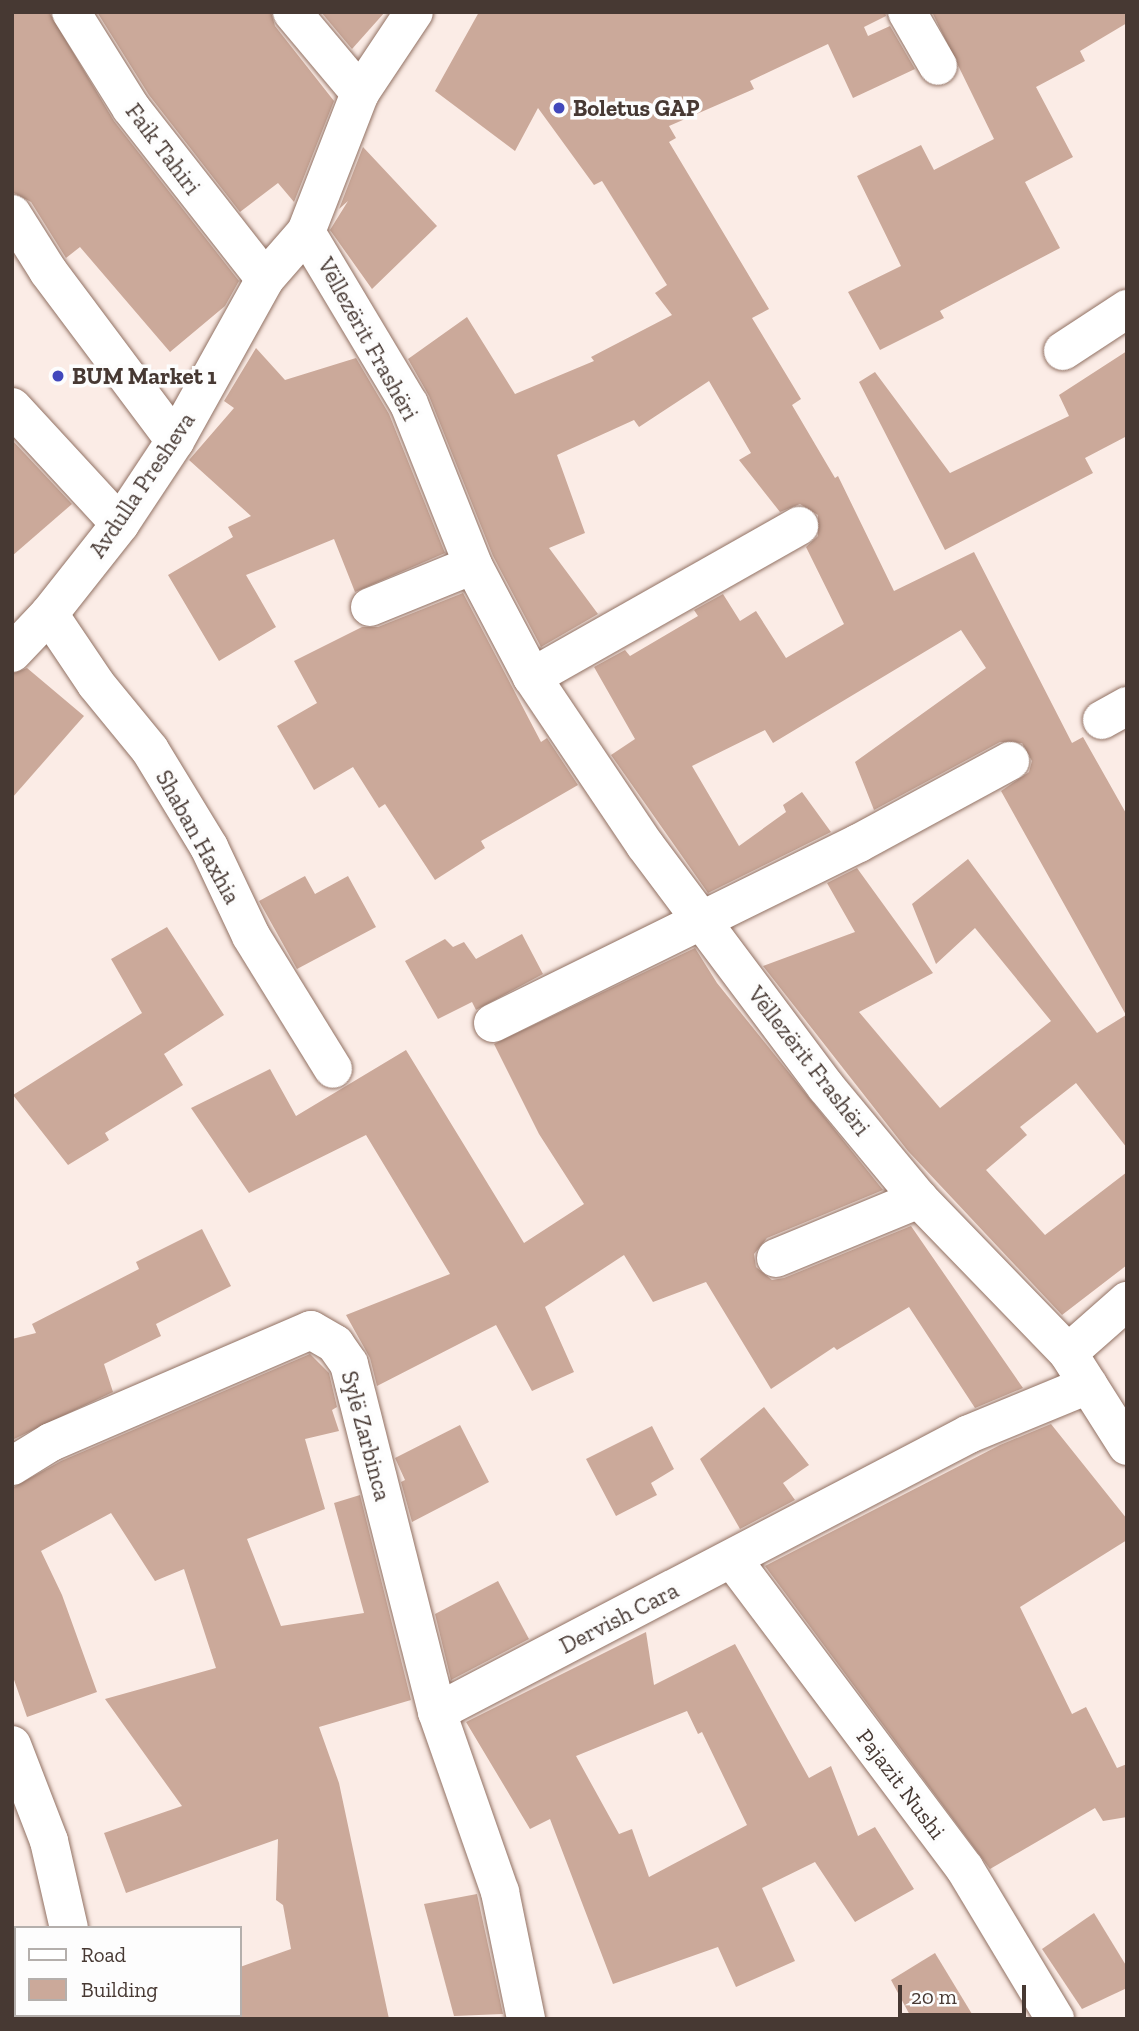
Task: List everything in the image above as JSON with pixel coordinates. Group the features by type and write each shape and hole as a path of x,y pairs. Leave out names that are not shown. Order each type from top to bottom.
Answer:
{"street":[{"name":"Faik Tahiri","path":"71,12 131,108 265,279"},
{"path":"292,12 360,93"},
{"name":"Avdulla Presheva","path":"12,653 50,614 120,524 175,441 265,279 306,232 360,93 414,12"},
{"path":"907,12 938,66"},
{"path":"12,214 48,271 175,441"},
{"name":"Vëllezërit Frashëri","path":"306,232 409,404 473,565 532,677 701,921 826,1087 919,1199 1068,1353 1127,1446"},
{"path":"1063,351 1127,309"},
{"path":"12,407 120,524"},
{"path":"532,677 799,526"},
{"path":"370,607 473,565"},
{"name":"Shaban Haxhia","path":"50,614 96,684 150,750 209,847 251,936 333,1069"},
{"path":"493,1023 701,921 1010,761"},
{"path":"776,1258 919,1199"},
{"path":"1068,1353 1127,1301"},
{"name":"Sylë Zarbinca","path":"12,1466 51,1442 311,1330 335,1344 349,1364 437,1713"},
{"name":"Dervish Cara","path":"437,1713 969,1434 1088,1385"},
{"name":"Pajazit Nushi","path":"733,1560 965,1869 1055,2019"},
{"path":"437,1713 500,1892 526,2019"},
{"path":"12,1745 49,1841 69,1926"}],"building":[{"path":"12,12 49,12 114,121 239,281 225,306 170,352 80,247 66,258 31,202 12,192"},
{"path":"97,12 271,12 275,26 334,101 294,202 278,183 240,212 149,95"},
{"path":"321,12 385,12 352,49"},
{"path":"479,12 885,12 886,16 864,27 868,36 890,26 915,69 853,98 828,44 750,81 754,89 669,126 676,138 669,142 769,309 752,318 801,399 792,405 835,478 838,476 894,591 974,552 1072,743 1083,737 1127,815 1127,1148 1076,1083 1020,1127 1027,1135 986,1170 1045,1235 1127,1172 1127,1265 1062,1315 908,1151 763,966 855,932 827,883 857,868 933,973 859,1012 940,1108 1051,1021 975,928 936,964 912,904 968,859 1097,1033 1126,1015 1001,791 1029,772 1032,761 1022,743 1000,742 874,810 855,762 986,668 961,630 773,743 765,730 692,766 739,846 786,812 783,805 802,792 831,832 708,893 611,755 635,739 594,667 625,650 630,656 698,616 694,610 723,594 740,621 756,611 786,658 844,624 806,547 818,536 818,515 800,504 780,512 739,460 751,453 709,381 639,427 634,420 557,455 585,533 549,548 598,614 541,647 493,556 429,396 408,359 467,317 515,394 594,361 591,357 672,315 655,293 667,285 602,181 594,185 538,108 515,151 435,91"},
{"path":"932,12 1127,12 1127,23 1080,51 1085,61 1036,87 1073,157 1025,182 1060,248 940,311 944,318 880,350 848,292 901,266 857,176 921,145 934,170 994,139"},
{"path":"363,147 437,226 372,289 330,230 348,201 339,209"},
{"path":"256,348 285,380 356,358 389,414 445,553 355,592 334,539 246,575 276,627 219,661 168,575 233,537 228,527 251,516 189,460 234,408 224,401"},
{"path":"1127,351 1127,436 1085,458 1093,473 945,550 859,382 875,372 950,473 1069,416 1059,395"},
{"path":"12,440 72,504 12,556"},
{"path":"463,593 541,742 547,738 578,785 481,841 485,848 435,880 385,804 379,808 353,767 314,790 277,726 317,703 294,661 362,627 378,627"},
{"path":"27,668 84,716 12,798 12,674"},
{"path":"305,876 315,894 348,876 376,927 297,969 259,901"},
{"path":"167,927 224,1015 164,1054 183,1085 105,1133 109,1140 68,1165 13,1095 142,1013 111,959"},
{"path":"522,934 543,974 476,1010 472,1002 438,1019 405,961 445,939 453,947 464,942 476,959"},
{"path":"695,948 717,983 883,1190 767,1238 754,1254 756,1267 772,1280 784,1278 911,1226 1023,1388 975,1408 909,1307 837,1350 834,1347 771,1389 706,1282 653,1302 624,1255 545,1307 574,1372 532,1391 496,1325 377,1386 370,1358 346,1315 450,1274 366,1135 249,1193 191,1108 270,1069 296,1116 406,1050 524,1243 584,1204 539,1134 494,1044"},
{"path":"202,1229 231,1286 156,1324 161,1336 104,1364 113,1392 12,1440 12,1339 36,1333 32,1324 139,1269 136,1262"},
{"path":"310,1354 329,1373 337,1407 332,1410 339,1431 305,1439 325,1509 247,1539 281,1626 364,1613 334,1503 360,1495 411,1700 319,1727 339,1783 389,2019 240,2019 242,1966 291,1949 283,1905 276,1900 278,1839 126,1893 104,1833 182,1806 105,1699 216,1668 184,1569 155,1581 111,1513 41,1551 62,1595 97,1692 27,1717 12,1674 12,1488 61,1461"},
{"path":"764,1407 809,1465 783,1483 795,1500 740,1529 700,1459"},
{"path":"1051,1424 1127,1519 1127,1540 1020,1607 1072,1714 1086,1707 1117,1768 1127,1764 1127,1817 1103,1821 1095,1808 990,1869 765,1566 1000,1445"},
{"path":"460,1425 489,1482 412,1522 401,1482 405,1480 395,1458"},
{"path":"652,1426 674,1469 651,1483 657,1495 616,1516 586,1459"},
{"path":"498,1581 529,1639 451,1680 435,1614"},
{"path":"646,1632 654,1685 735,1644 809,1778 831,1766 858,1836 875,1827 914,1889 855,1922 815,1862 762,1888 795,1961 736,1987 718,1947 613,1984 550,1819 530,1829 466,1722","holes":["687,1711 698,1734 702,1732 747,1825 649,1877 632,1829 619,1834 576,1756"]},
{"path":"477,1894 503,2014 454,2016 424,1904"},
{"path":"1094,1913 1127,1967 1127,1988 1082,2009 1042,1949"},
{"path":"935,1953 975,2019 912,2019 891,1980"}],"place":[{"name":"Boletus GAP","path":"559,108"},
{"name":"BUM Market 1","path":"58,376"}]}
